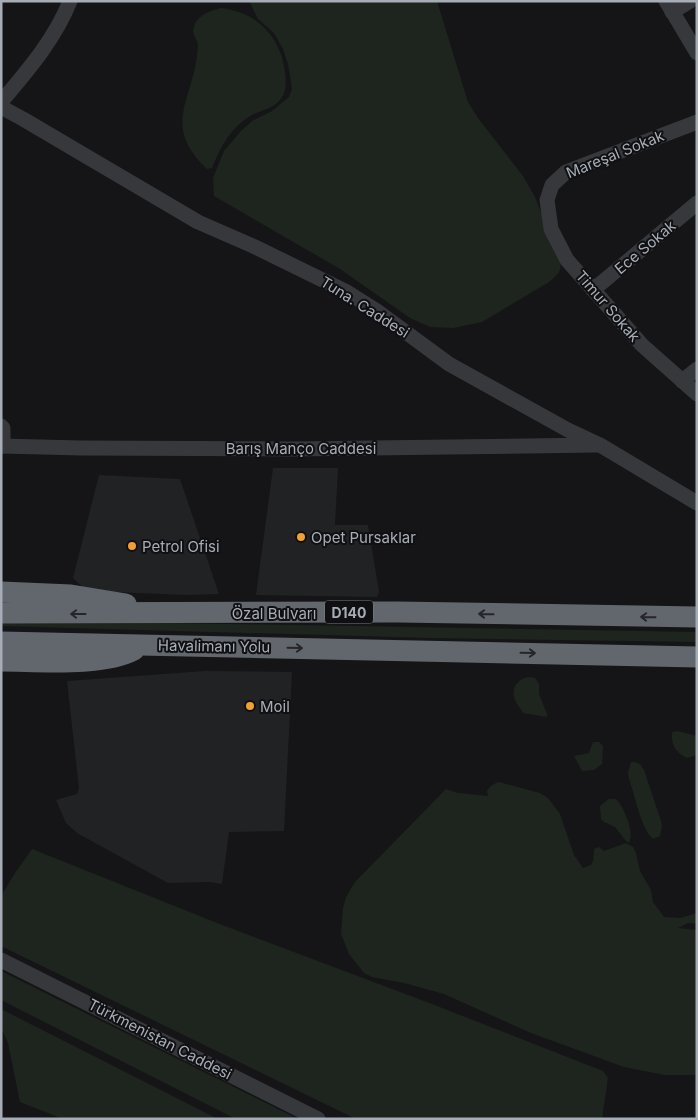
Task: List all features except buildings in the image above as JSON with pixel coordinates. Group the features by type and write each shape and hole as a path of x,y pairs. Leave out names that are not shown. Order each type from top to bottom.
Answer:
{"highway":[{"path":"1,592 88,597 180,614"},
{"name":"Özal Bulvarı","path":"1,614 398,612 697,618"},
{"name":"Havalimanı Yolu","path":"1,642 697,657"},
{"path":"1,661 99,660 116,658 143,645"}],"street":[{"path":"1,102 29,68 57,29 70,1"},
{"path":"690,1 669,6 697,53"},
{"name":"Tuna. Caddesi","path":"1,107 198,222 253,246 347,292 377,311 449,364 568,430 600,445 697,503"},
{"name":"Mareşal Sokak","path":"547,200 552,185 566,172 697,122"},
{"name":"Timur Sokak","path":"547,200 551,228 567,260 642,345 697,394"},
{"name":"Ece Sokak","path":"593,290 697,203"},
{"path":"682,382 697,369"},
{"path":"1,426 3,428 2,446"},
{"name":"Barış Manço Caddesi","path":"2,446 300,449 600,445"},
{"name":"Türkmenistan Caddesi","path":"1,960 318,1119"}],"shaded area":[{"path":"249,1 437,1 468,102 478,118 523,176 535,197 559,258 561,266 558,274 549,282 482,322 453,328 430,327 410,318 340,269 214,196 213,178 224,151 252,121 272,111 289,97 292,89 288,64 283,49 274,33 258,19"},
{"path":"221,8 234,10 246,15 265,28 272,37 283,59 286,80 282,98 270,108 252,115 238,125 223,145 212,168 207,169 186,141 183,115 197,56 198,45 193,29 198,19 208,12"},
{"path":"273,468 338,468 335,525 368,525 379,592 377,597 256,595"},
{"path":"99,475 180,479 219,594 186,595 87,591 73,578"},
{"path":"1,620 697,632 697,642 430,638 1,626"},
{"path":"205,671 292,672 284,831 229,832 222,884 210,882 168,883 77,833 66,823 56,800 77,794 79,788 67,681"},
{"path":"524,678 535,678 539,684 539,694 547,717 523,713 514,698 515,686"},
{"path":"677,731 697,736 697,755 687,758 677,751 673,744 672,732"},
{"path":"593,742 599,742 603,746 602,764 594,770 582,771 574,756 589,753"},
{"path":"631,762 640,764 644,770 661,821 660,836 653,839 645,828 629,779 628,773"},
{"path":"499,782 540,793 548,798 560,814 574,855 583,868 591,865 594,849 599,847 604,851 626,843 633,847 640,871 651,890 653,902 664,917 680,918 697,913 697,924 688,923 678,928 697,930 697,1075 665,1075 624,1067 531,1033 444,994 404,983 372,977 364,973 349,954 341,934 343,908 346,897 355,882 446,789 458,793 488,796 487,791 489,788"},
{"path":"609,799 616,799 625,814 631,833 629,843 615,827 601,819 600,806"},
{"path":"32,849 217,923 603,1071 608,1078 602,1119 356,1119 1,946 1,896"},
{"path":"1,971 298,1119 236,1119 1,1000"},
{"path":"1,1009 218,1119 63,1119 20,1102 8,1043 1,1027"}],"place":[{"name":"Opet Pursaklar","path":"301,537"},
{"name":"Petrol Ofisi","path":"132,546"},
{"name":"Moil","path":"250,706"}]}
